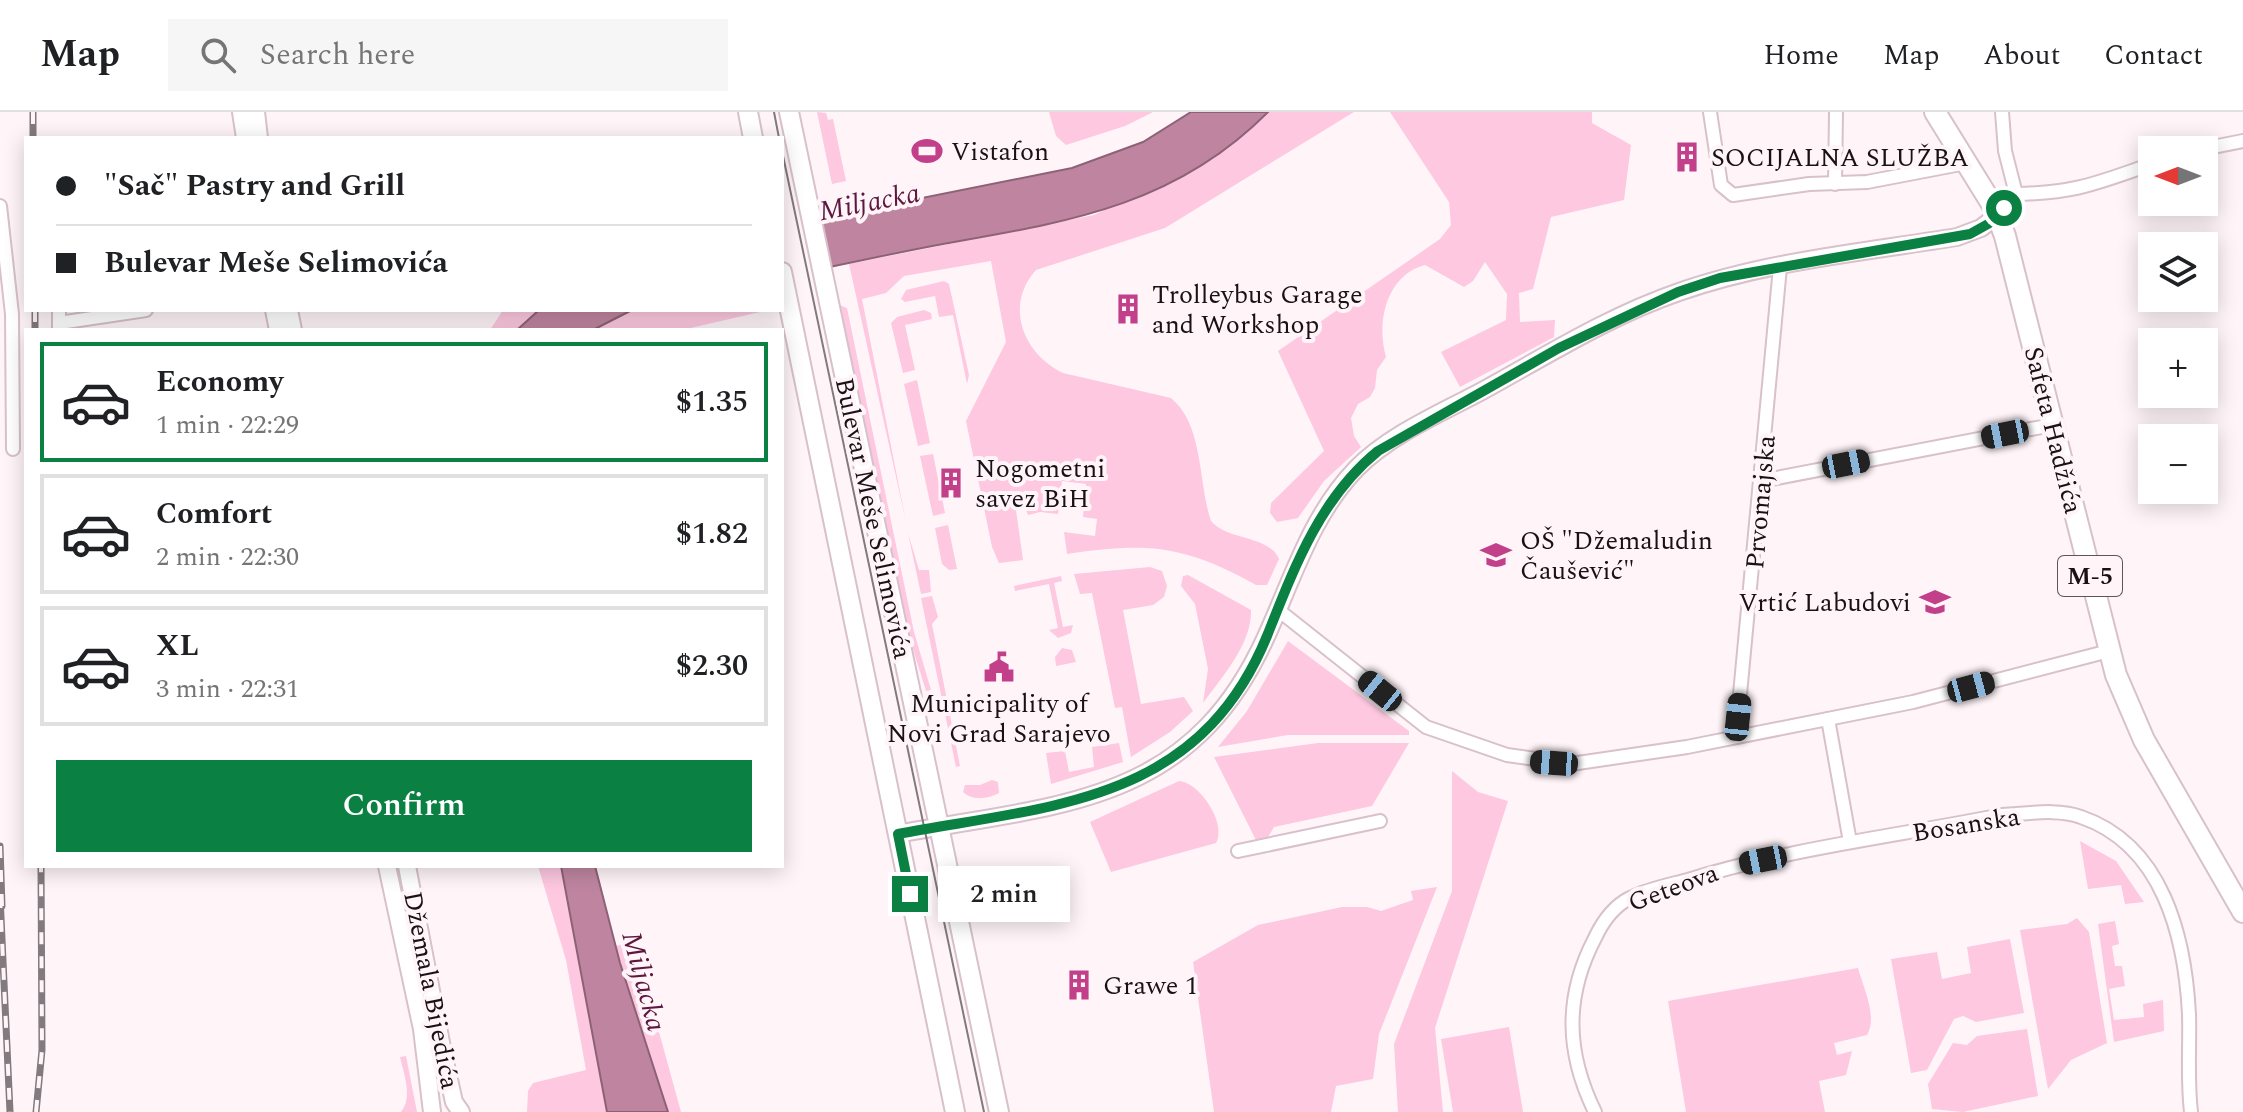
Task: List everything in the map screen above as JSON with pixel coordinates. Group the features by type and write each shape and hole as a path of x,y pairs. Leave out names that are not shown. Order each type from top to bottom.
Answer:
{"main road":[{"path":"748,112 753,136"},
{"name":"Bulevar Meše Selimovića","path":"789,112 999,1112"},
{"name":"Safeta Hadžića","path":"1935,112 1998,215 2109,651 2144,740 2243,912"},
{"name":"Bulevar Meše Selimovića","path":"784,281 955,1112"}],"street":[{"path":"241,112 245,136"},
{"path":"256,112 259,136"},
{"path":"1710,112 1721,185 1725,192 1733,195 1809,184 1867,182 1966,163"},
{"path":"1835,184 1836,112"},
{"path":"2002,112 2005,151 2016,194"},
{"path":"2218,146 2243,141"},
{"path":"898,834 1087,799 1170,761 1206,731 1237,689 1265,640 1322,514 1358,467 1378,451 1559,348 1646,304 1720,278 1957,237 1981,228 1998,215 2016,194 2060,194 2098,185 2138,169"},
{"path":"0,206 12,314 13,449"},
{"name":"Prvomajska","path":"1736,737 1780,267"},
{"path":"59,321 130,312"},
{"path":"1761,481 2052,425"},
{"path":"1277,609 1426,727 1507,755 1537,761 1586,763 1736,737 1913,702 2109,651"},
{"path":"1828,719 1850,842"},
{"name":"Bosanska","path":"1850,842 2002,815 2041,813 2080,816 2123,840 2161,886 2178,941 2189,1014 2191,1112"},
{"path":"1238,851 1380,821"},
{"name":"Geteova","path":"1595,1112 1578,1072 1572,1031 1573,995 1579,969 1611,912 1630,898 1736,865 1850,842"},
{"name":"Džemala Bijedića","path":"387,868 422,1029 432,1112"},
{"name":"Džemala Bijedića","path":"407,868 443,1053 454,1102 461,1112"}],"shaded area":[{"path":"817,112 826,113 828,120 833,119 846,181 832,184"},
{"path":"1049,112 1153,112 1125,126 1066,145 1056,136"},
{"name":"Miljacka","path":"1191,112 1268,112 1232,144 1195,169 1117,205 1033,227 784,277 784,226 1072,168 1143,142"},
{"path":"1268,112 1354,112 1165,228 1036,270 1026,284 1020,313 1028,341 1049,365 1063,373 1171,398 1182,409 1195,439 1211,521 1227,532 1274,551 1279,559 1267,585 1256,585 1207,562 1165,550 1121,548 1067,554 1064,532 1095,536 1097,519 1083,517 1086,484 1062,481 1058,514 1040,512 1028,515 1023,502 1015,503 1023,560 999,563 992,547 966,421 1006,342 991,261 904,276 886,293 862,299 906,522 849,264 1094,215 1213,159"},
{"path":"1390,112 1592,112 1592,123 1631,145 1624,200 1551,217 1533,289 1519,293 1520,322 1555,320 1554,337 1460,387 1441,352 1506,320 1507,294 1485,262 1473,281 1464,287 1425,265 1401,279 1387,302 1382,330 1386,357 1377,370 1375,388 1370,397 1358,404 1351,418 1354,436 1361,447 1324,481 1298,518 1277,522 1270,513 1271,503 1324,451 1278,351 1440,239 1451,225 1449,202"},
{"path":"944,281 949,284 969,375 967,384 953,315 939,317 935,296 905,302 901,299 906,290"},
{"path":"837,304 847,308 914,632 931,690 926,691 912,646"},
{"path":"924,310 931,313 932,319 905,325 915,370 903,373 891,323 897,317"},
{"path":"502,312 537,312 519,328 491,328"},
{"path":"537,312 628,312 597,328 519,328"},
{"path":"628,312 760,312 691,328 597,328"},
{"path":"917,380 930,443 918,446 904,384"},
{"path":"933,454 945,513 933,516 920,456"},
{"path":"948,525 957,569 949,570 942,564 935,528"},
{"path":"908,533 919,570 929,570 931,592 921,594"},
{"path":"1150,567 1162,571 1167,586 1164,597 1153,605 1123,610 1141,704 1184,697 1193,711 1170,732 1131,757 1122,707 1115,708 1092,593 1080,594 1074,574"},
{"path":"1188,575 1251,610 1247,635 1241,648 1203,703 1208,669 1195,604 1181,586 1183,576"},
{"path":"1061,576 1062,581 1054,583 1063,627 1073,625 1071,633 1058,638 1049,630 1058,628 1049,584 1015,591 1014,586"},
{"path":"932,596 938,617 932,624 960,766 956,767 921,598"},
{"path":"1288,641 1409,731 1409,735 1288,735 1218,747 1247,711"},
{"path":"1062,648 1072,650 1076,662 1056,666 1055,657"},
{"path":"1119,743 1123,762 1051,784 1046,753 1065,751 1069,772 1094,767 1092,747"},
{"path":"1318,743 1409,743 1372,806 1274,827 1267,839 1256,840 1214,757"},
{"path":"1452,771 1478,792 1508,801 1435,1028 1443,1112 1398,1112 1394,1044 1452,891"},
{"path":"992,780 998,782 999,793 995,795 976,798 963,792 965,785 980,785"},
{"path":"1179,781 1195,788 1209,805 1218,825 1216,843 1111,872 1090,822"},
{"path":"2080,841 2116,861 2144,902 2125,904 2121,885 2088,889"},
{"path":"539,868 561,868 607,1112 527,1112 528,1091 533,1083 586,1070 566,960"},
{"name":"Miljacka","path":"561,868 596,868 620,963 668,1112 607,1112"},
{"path":"1437,887 1379,1034 1373,1079 1336,1086 1331,1112 1214,1112 1193,962 1258,925 1342,907 1367,907 1381,911 1413,900 1411,891"},
{"path":"2077,918 2089,932 2107,1043 2071,1060 2048,1089 2020,930 2067,924"},
{"path":"2115,921 2119,944 2112,946 2115,966 2122,966 2125,986 2109,989 2114,1020 2144,1017 2143,1004 2163,1000 2164,1031 2114,1042 2098,924"},
{"path":"2010,939 2024,1013 1976,1022 1963,1016 1954,1019 1927,1070 1911,1073 1891,959 1937,952 1942,979 1971,973 1967,947"},
{"path":"634,941 681,1112 668,1112 620,963 616,946"},
{"path":"1858,968 1868,1002 1870,1028 1867,1035 1834,1043 1837,1055 1852,1051 1846,1075 1819,1081 1825,1112 1686,1112 1668,1001"},
{"path":"1509,1027 1523,1112 1453,1112 1441,1039"},
{"path":"2027,1029 2038,1096 1963,1112 1932,1109 1928,1084 1953,1043 1967,1045 1977,1036"},
{"path":"406,1056 417,1112 401,1112 407,1093 400,1057"}],"pier":[{"path":"820,214 832,271 784,281 784,222"}],"tram line":[{"path":"774,112 779,136"},
{"path":"784,161 984,1112"}],"railway":[{"path":"33,112 33,136"},
{"path":"35,312 35,328"},
{"path":"0,846 2,906"},
{"path":"36,1112 42,1050 41,868"},
{"path":"0,896 10,1112"}],"place":[{"name":"Vistafon","path":"927,151"},
{"name":"SOCIJALNA SLUŽBA","path":"1687,157"},
{"name":"Trolleybus Garage and Workshop","path":"1128,309"},
{"name":"Nogometni savez BiH","path":"951,483"},
{"name":"OŠ \"Džemaludin Čaušević\"","path":"1496,555"},
{"name":"Vrtić Labudovi","path":"1935,602"},
{"name":"Municipality of Novi Grad Sarajevo","path":"999,667"},
{"name":"Grawe 1","path":"1079,985"}],"route":[{"path":"910,894 898,834 1087,799 1170,761 1206,731 1237,689 1265,640 1322,514 1358,467 1378,451 1559,348 1646,304 1720,278 1970,234 1988,224 2004,208"}]}
